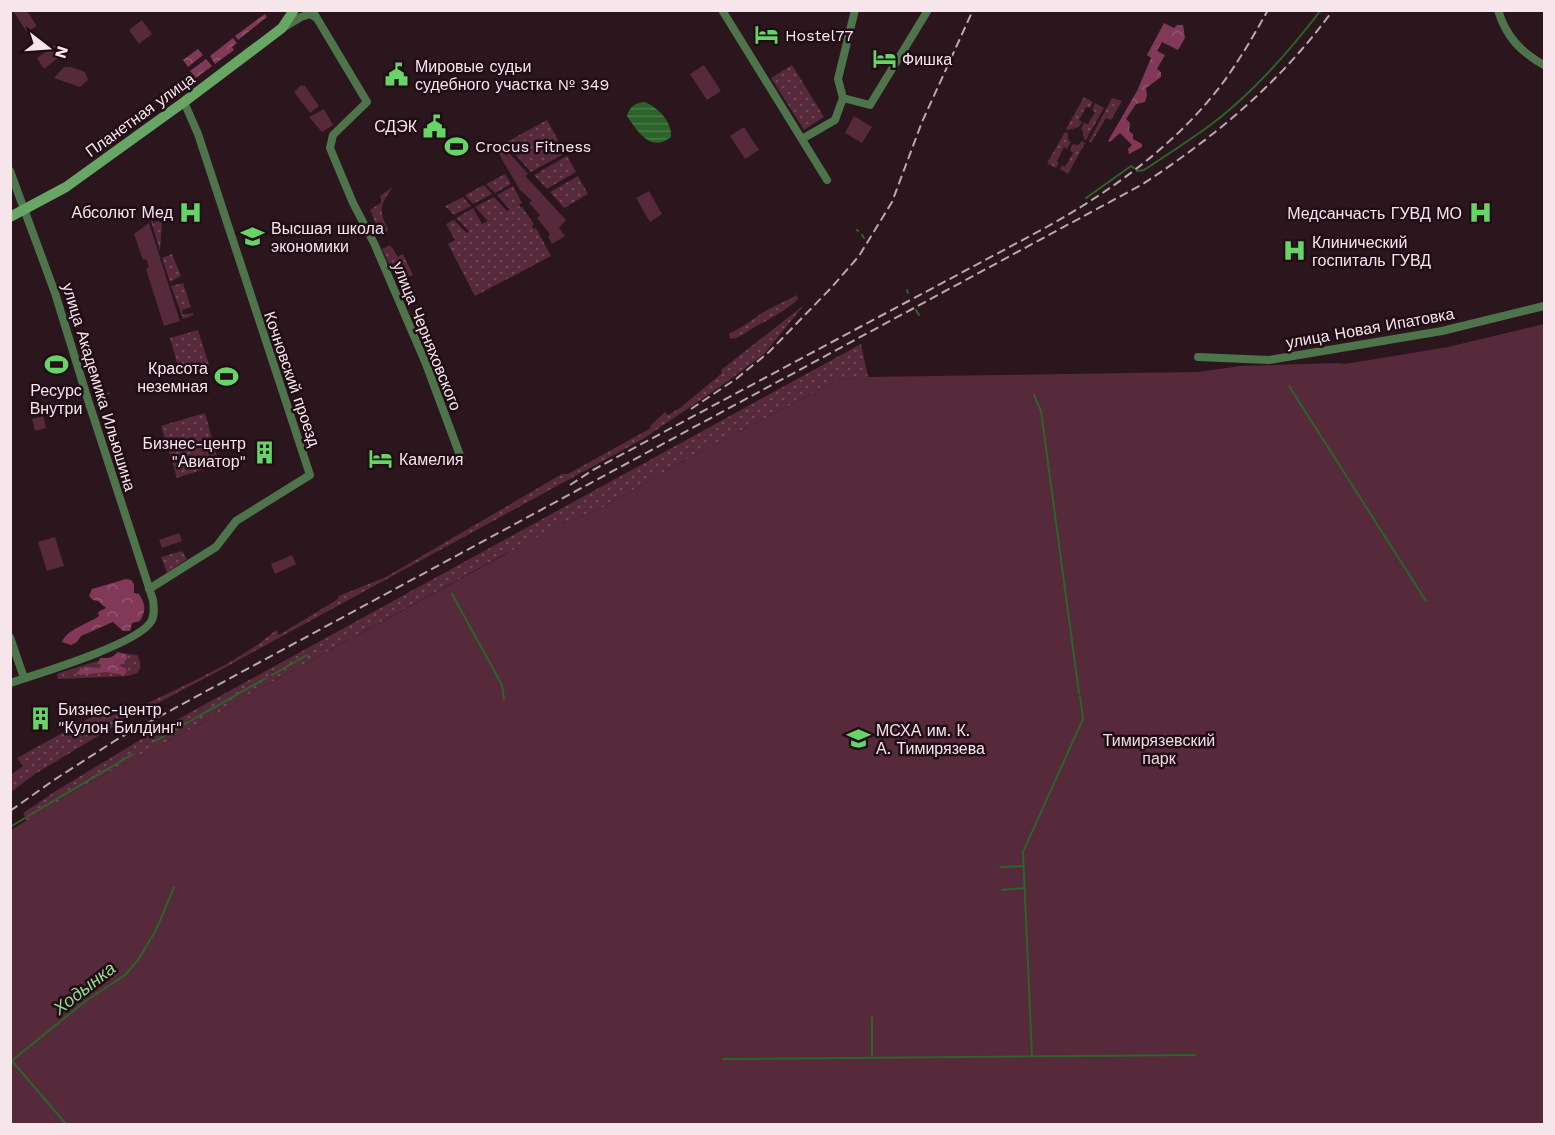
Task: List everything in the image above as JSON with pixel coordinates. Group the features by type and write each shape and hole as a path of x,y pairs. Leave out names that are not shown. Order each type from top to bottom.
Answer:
{"street":[{"name":"Планетная улица","path":"282,28 294,10"},
{"name":"улица Черняховского","path":"312,10 367,102 333,135 330,148 379,253 426,364 461,458"},
{"path":"722,10 826,180"},
{"path":"802,140 835,120 843,98 838,79 855,10"},
{"path":"843,98 870,105 928,10"},
{"path":"1498,10 1501,20 1516,45 1545,65"},
{"name":"Планетная улица","path":"10,217 66,187 282,28 310,14 317,18"},
{"name":"Кочновский проезд","path":"149,590 216,547 223,541 236,521 310,476 198,134 184,102"},
{"name":"улица Академика Ильюшина","path":"10,171 55,293 149,590 154,613 145,628 119,644 24,678"},
{"name":"улица Новая Ипатовка","path":"1198,357 1269,360 1442,331 1545,306"},
{"path":"10,637 24,678 10,683"}],"green space":[{"path":"13,11 27,11 37,26 27,32"},
{"path":"265,14 267,17 238,40 235,36"},
{"path":"142,20 152,34 139,44 129,30"},
{"path":"1164,23 1174,28 1177,25 1183,25 1185,38 1178,50 1162,42 1157,51 1165,55 1157,69 1161,72 1161,77 1146,88 1145,102 1136,104 1126,119 1130,123 1129,131 1133,134 1133,139 1142,144 1142,147 1129,154 1128,149 1132,145 1120,133 1110,142 1108,141 1137,91 1151,58 1147,55"},
{"path":"233,38 237,43 232,47 234,50 215,64 210,56"},
{"path":"55,45 62,55 44,69 37,58"},
{"path":"198,49 203,55 188,67 183,60"},
{"path":"206,59 212,66 196,78 190,71"},
{"path":"704,65 721,91 707,100 690,74"},
{"path":"792,65 824,117 804,130 771,78"},
{"path":"64,67 85,72 88,80 80,87 54,78"},
{"path":"301,85 305,86 319,106 310,113 294,92"},
{"path":"1084,97 1093,102 1090,108 1086,107 1079,120 1082,122 1079,127 1066,129"},
{"path":"1112,98 1122,101 1111,120 1106,118 1091,143 1089,141"},
{"path":"1095,103 1104,108 1086,140 1081,129 1084,123 1088,124 1095,112 1092,110"},
{"path":"324,109 333,125 322,132 309,117"},
{"path":"854,116 872,127 862,143 845,133"},
{"path":"547,120 565,153 531,172 505,143"},
{"path":"744,127 759,150 745,159 730,136"},
{"path":"1065,132 1068,133 1068,140 1071,142 1067,149 1064,147 1056,168 1047,163"},
{"path":"1082,141 1085,143 1068,174 1060,169 1062,165 1065,167 1073,153 1070,150 1073,144 1078,145"},
{"path":"502,145 528,174 525,176 504,153 500,156 496,148"},
{"path":"504,153 566,220 559,228 565,236 552,244 548,237 550,234 537,218 540,215 529,203 532,201 520,190 500,156"},
{"path":"567,156 576,172 547,189 534,175"},
{"path":"505,174 511,184 495,193 486,184"},
{"path":"578,176 588,194 564,208 550,192"},
{"path":"484,185 492,194 473,204 465,195"},
{"path":"513,186 522,203 520,207 534,224 532,226 536,228 551,256 475,296 448,244 455,240 446,224 454,220 467,233 469,231 456,218 473,208 482,224 488,221 475,207 494,197 507,211 510,210 497,195"},
{"path":"393,187 382,207 388,229 385,234 379,231 370,210 382,202 380,196"},
{"path":"649,191 662,214 650,222 636,198"},
{"path":"463,197 471,206 454,215 445,206"},
{"path":"151,221 154,223 158,221 162,223 160,251"},
{"path":"149,223 180,321 164,326 146,269 149,267 146,259 143,260 134,234"},
{"path":"390,245 398,257 403,254 413,275 397,282 396,279 403,275 399,267 392,270 382,249"},
{"path":"172,254 181,276 170,282 162,258"},
{"path":"183,283 191,307 182,310 183,315 193,313 193,315 183,319 171,286"},
{"path":"797,295 798,299 783,311 741,336 730,339 729,334"},
{"path":"804,305 764,354 643,439 118,724 35,774 11,792 11,775 23,766 17,758 104,710 112,716 138,703 140,707 211,673 245,653 276,630 279,635 338,599 339,596 386,577 562,474 568,474 651,428 650,426 665,412 668,415 680,408 722,373 721,370"},
{"name":"Тимирязевский парк","path":"1544,324 1544,1124 11,1124 11,830 83,786 202,723 250,694 557,526 600,509 685,460 838,380 865,377 1198,372 1240,366 1345,364 1448,347"},
{"path":"198,330 209,365 180,373 170,338"},
{"path":"861,344 868,377 838,380 685,460 600,509 557,526 539,538 503,555 250,694 202,723 83,786 27,821 23,813 140,740"},
{"path":"97,375 102,394 110,392 110,394 97,399 91,377"},
{"path":"205,413 219,464 177,478 161,426"},
{"path":"43,416 46,428 35,431 32,419"},
{"path":"207,437 211,451 194,457 189,441"},
{"path":"179,533 182,541 162,548 159,540"},
{"path":"55,537 64,566 47,571 38,542"},
{"path":"182,551 187,559 167,573 161,557"},
{"path":"292,555 296,564 275,574 271,564"},
{"path":"126,579 131,580 134,584 134,593 139,594 144,608 140,621 132,623 130,631 123,631 113,622 81,636 71,645 62,642 68,634 99,616 98,612 106,608 89,596 92,589"},
{"path":"118,652 127,655 127,659 119,666 125,668 127,672 123,675 107,672 80,675 76,673 85,667 100,668 100,658 111,658"},
{"path":"123,653 137,655 140,669 137,673 128,676 58,679 59,673"}],"shaded area":[{"path":"645,102 659,111 667,120 671,137 657,143 651,142 640,134 627,116 633,106"}],"waterway":[{"path":"1137,171 1144,170 1182,145 1237,103 1282,58 1321,10"},
{"path":"1086,198 1131,166 1134,168"},
{"path":"916,310 919,315"},
{"path":"1289,386 1426,601"},
{"path":"1034,395 1041,411 1079,693"},
{"path":"452,594 502,685 504,699"},
{"path":"272,675 307,655"},
{"path":"155,741 266,678"},
{"path":"1032,1056 1023,852 1083,719 1080,696"},
{"path":"28,816 133,754"},
{"path":"10,827 25,818"},
{"path":"1000,867 1024,866"},
{"name":"Ходынка","path":"10,1062 87,1000 125,975 138,960 156,930 174,887"},
{"path":"1002,890 1025,888"},
{"path":"872,1017 872,1058"},
{"path":"723,1059 1195,1055"},
{"path":"12,1061 66,1124"}],"railway":[{"path":"691,409 736,379 769,352 859,256 892,202 922,122 973,10"},
{"path":"570,485 593,470 1043,229 1117,183 1184,128 1204,107 1234,66 1268,10"},
{"path":"10,811 116,740 1143,184 1196,147 1246,106 1292,61 1333,10"}],"place":[{"name":"Hostel77","path":"767,35"},
{"name":"Фишка","path":"884,59"},
{"name":"Мировые судьи судебного участка № 349","path":"397,75"},
{"name":"СДЭК","path":"435,126"},
{"name":"Crocus Fitness","path":"457,146"},
{"name":"Абсолют Мед","path":"191,212"},
{"name":"Медсанчасть ГУВД МО","path":"1480,213"},
{"name":"Высшая школа экономики","path":"253,237"},
{"name":"Клинический госпиталь ГУВД","path":"1294,251"},
{"name":"Ресурс Внутри","path":"56,365"},
{"name":"Красота неземная","path":"226,377"},
{"name":"Бизнес-центр \"Авиатор\"","path":"264,452"},
{"name":"Камелия","path":"381,459"},
{"name":"Бизнес-центр \"Кулон Билдинг\"","path":"40,718"},
{"name":"МСХА им. К. А. Тимирязева","path":"858,739"}]}
